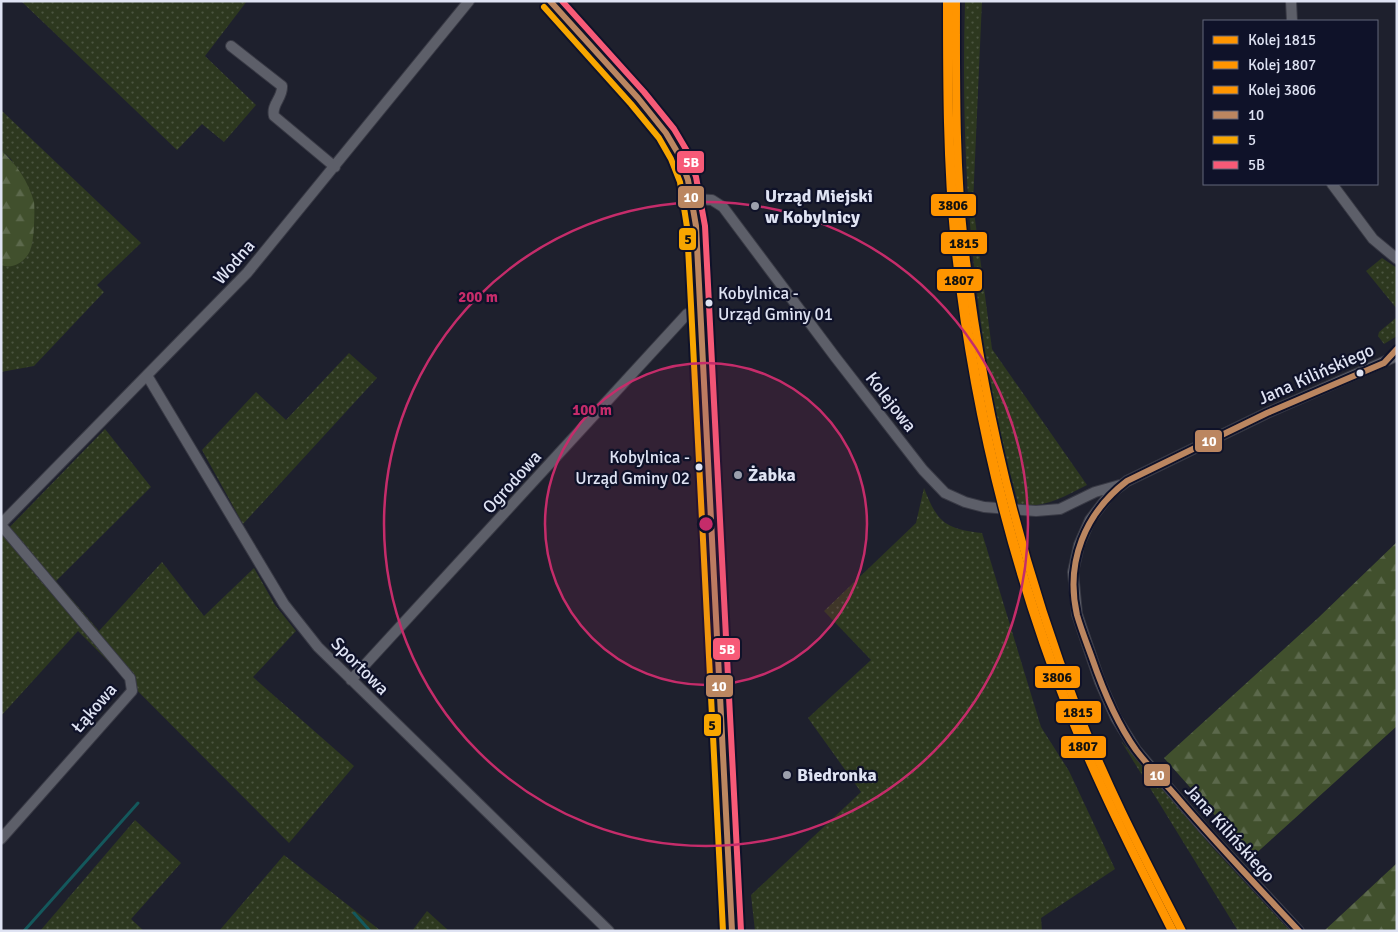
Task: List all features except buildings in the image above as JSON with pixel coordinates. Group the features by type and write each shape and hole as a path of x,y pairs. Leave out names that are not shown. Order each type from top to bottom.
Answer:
{"main road":[{"path":"550,1 638,98 666,133 679,156 692,199 696,226 732,931"}],"street":[{"name":"Wodna","path":"1,524 148,377 247,273 469,1"},
{"path":"1291,1 1292,20"},
{"path":"231,46 282,86 273,109 274,116 335,167"},
{"path":"1333,185 1373,239 1397,258"},
{"name":"Kolejowa","path":"692,199 712,200 723,207 923,470 945,493 966,502 984,506 1023,511 1052,511 1095,492 1122,485"},
{"name":"Ogrodowa","path":"351,680 687,314 699,310"},
{"name":"Jana Kilińskiego","path":"1299,931 1204,830 1141,755 1116,718 1100,682 1076,614 1073,572 1079,545 1090,520 1110,494 1122,485 1147,470 1393,357 1397,349"},
{"name":"Sportowa","path":"148,377 284,604 318,647 609,931"},
{"name":"Łąkowa","path":"1,524 130,678 132,691 1,839"}],"green space":[{"path":"21,1 247,1 205,56 256,105 224,142 202,124 177,150"},
{"path":"965,1 982,1 973,204 992,349 1087,485 1063,497 1037,505 1019,506 990,382 980,319 968,192 964,65"},
{"path":"1,110 141,243 97,285 104,292 34,366 1,372 1,265 31,249 34,204 11,159 1,150"},
{"path":"1,150 21,174 29,187 34,202 34,232 31,248 23,260 10,266 1,265"},
{"path":"1382,258 1397,268 1397,309 1366,271"},
{"path":"1397,317 1397,336 1384,344 1378,336 1379,332"},
{"path":"349,353 377,378 243,524 202,450 256,392 286,420"},
{"path":"105,429 151,487 56,581 99,631 162,562 204,616 254,568 275,605 296,631 253,677 354,766 289,843 78,631 1,716 1,536"},
{"path":"924,488 933,509 944,522 959,529 982,533 1041,727 1069,771 1115,869 1041,918 1042,931 755,931 751,895 861,792 808,718 871,660 824,611 916,523"},
{"path":"1397,542 1397,726 1252,857 1164,758 1318,618"},
{"path":"1121,741 1211,846 1290,931 1238,931"},
{"path":"135,820 181,863 131,919 144,931 40,931"},
{"path":"284,855 381,931 219,931"},
{"path":"1397,863 1397,931 1325,931 1325,930"},
{"path":"427,911 449,931 412,931"}],"waterway":[{"path":"24,931 138,803"},
{"path":"354,913 370,931"}],"rail line":[{"name":"1807","path":"947,1 949,153 955,244 972,364 997,484 1012,543 1030,601 1070,715 1106,797 1172,931"},
{"name":"3806","path":"948,1 950,153 957,244 964,304 974,363 998,481 1030,597 1070,711 1106,795 1173,931"},
{"name":"1815","path":"956,1 958,153 964,244 981,363 1006,481 1038,597 1078,711 1114,795 1182,931"}],"transit line":[{"name":"10","path":"550,1 638,98 666,133 679,155 688,180 696,226 732,931"},
{"name":"5B","path":"562,1 644,92 674,129 687,151 696,177 705,226 741,931"},
{"name":"5","path":"544,7 659,138 671,159 680,182 687,227 723,931"},
{"name":"10","path":"1299,931 1151,768 1136,750 1122,728 1101,682 1077,615 1074,595 1076,558 1090,523 1112,494 1127,481 1267,413 1384,363 1397,349"}],"place":[{"name":"Urząd Miejski w Kobylnicy","path":"755,206"},
{"name":"Kobylnica - Urząd Gminy 01","path":"709,303"},
{"name":"Kobylnica - Urząd Gminy 02","path":"699,467"},
{"name":"Żabka","path":"738,475"},
{"name":"Biedronka","path":"787,775"}]}
